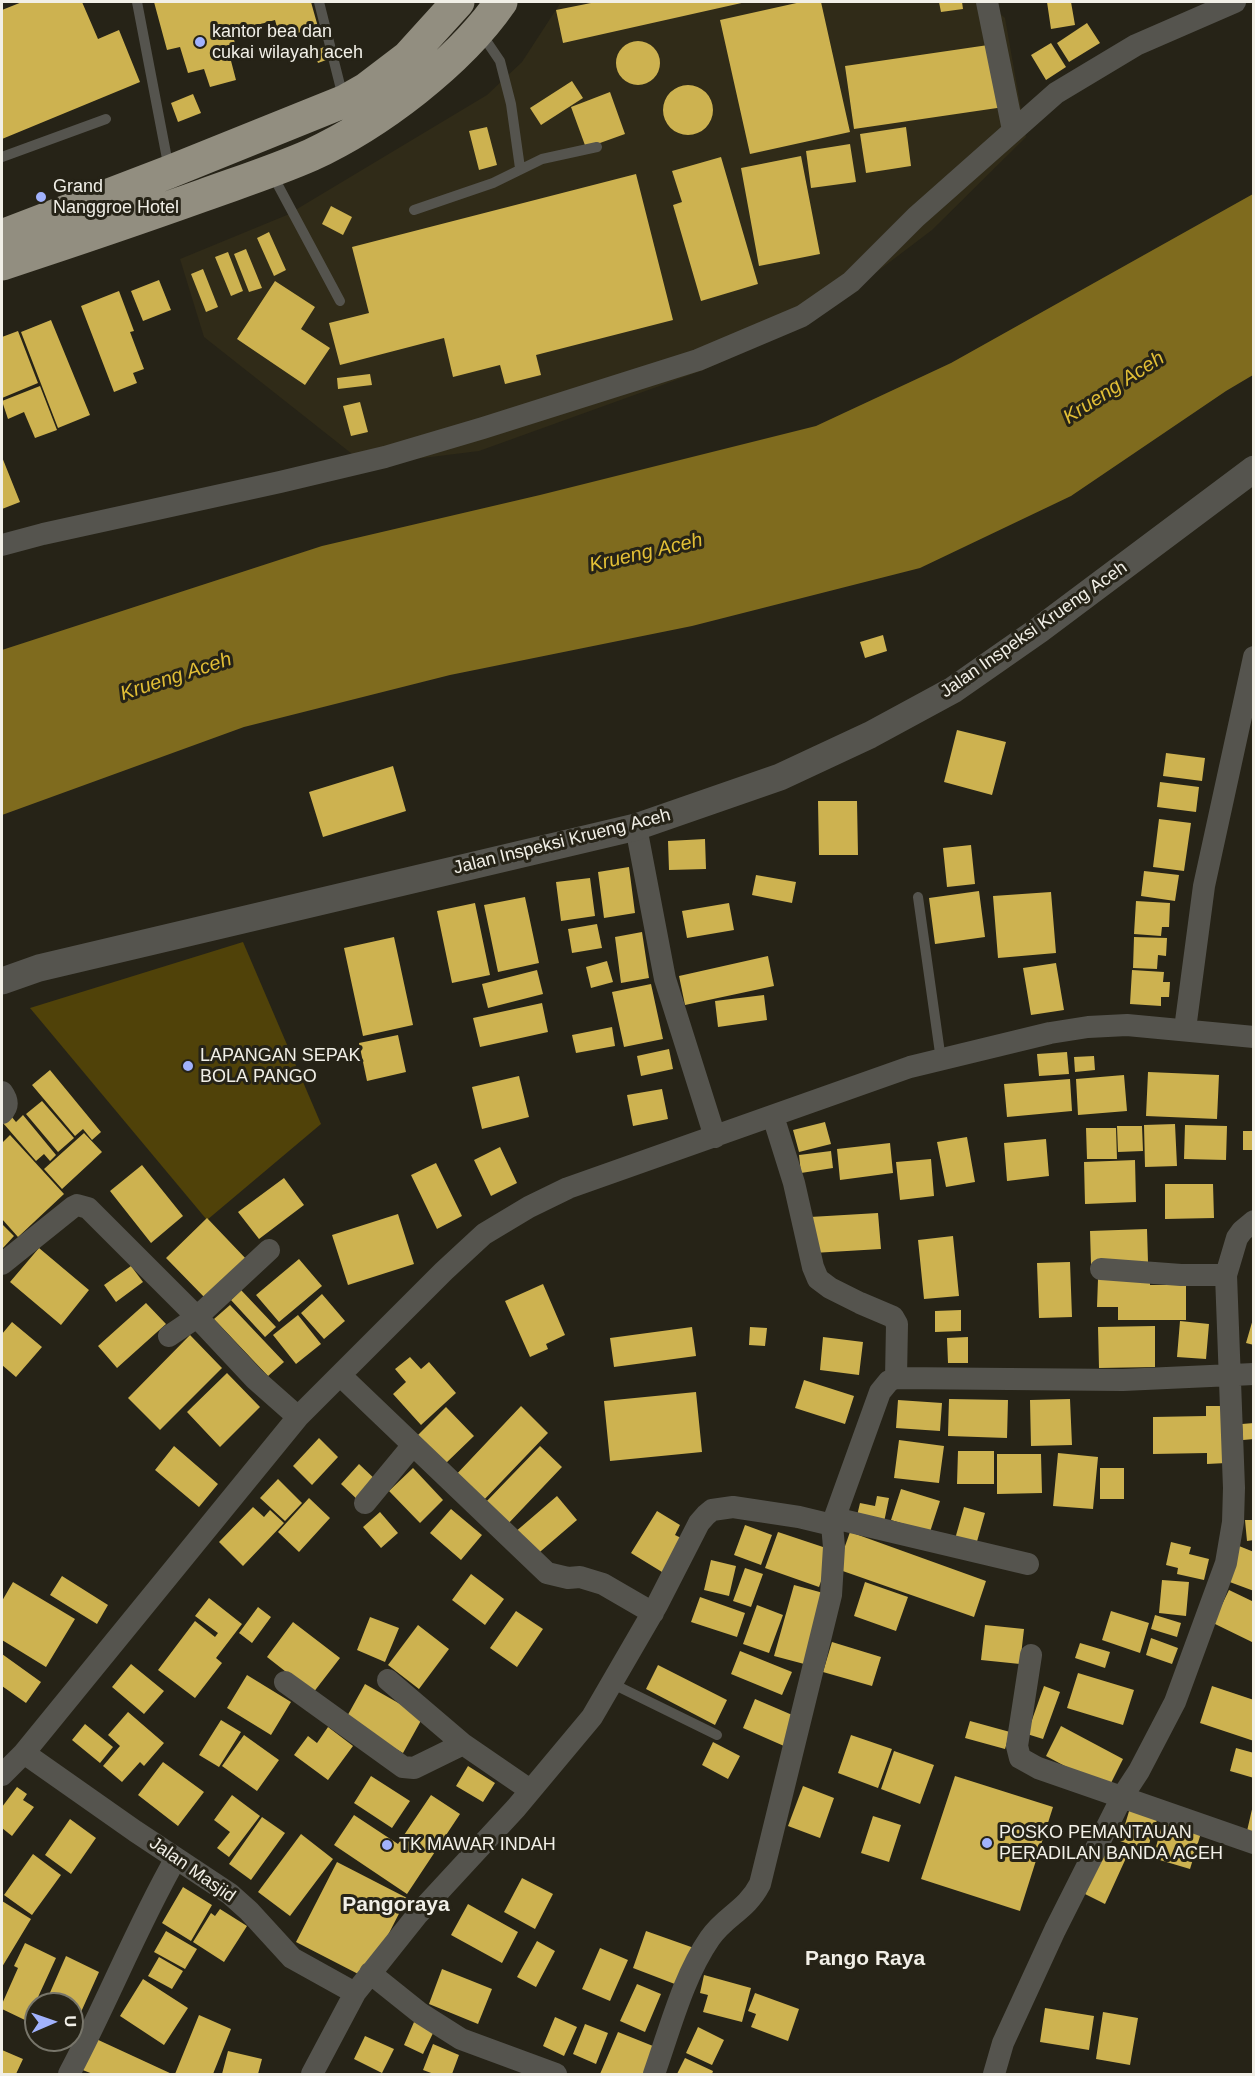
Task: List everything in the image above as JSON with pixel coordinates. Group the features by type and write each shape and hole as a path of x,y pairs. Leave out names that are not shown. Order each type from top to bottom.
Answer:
{"highway":[{"path":"2,236 170,172 345,101 408,57 458,2"},
{"path":"2,264 147,216 312,154 362,126 406,96 448,63 501,2"}],"street":[{"path":"987,2 1013,130"},
{"path":"2,545 385,456 483,428 698,360 802,316 851,282 916,217 1056,93 1136,45 1235,2"},
{"name":"Jalan Inspeksi Krueng Aceh","path":"2,981 39,968 636,827 780,777 870,735 953,690 1039,630 1254,469"},
{"path":"1185,1029 1204,886 1254,657"},
{"path":"636,827 666,979 716,1137"},
{"path":"2,1775 24,1753 298,1417 484,1234 529,1207 568,1188 910,1067 1050,1033 1127,1024 1254,1037"},
{"path":"2,1092 7,1105 2,1113"},
{"path":"773,1116 794,1183 818,1280 860,1303 886,1312 893,1317 897,1324 896,1378"},
{"path":"2,1264 73,1207 88,1208 197,1317 255,1379 298,1417"},
{"path":"994,2074 1003,2043 1055,1930 1122,1797 1175,1702 1226,1563 1233,1522 1234,1488 1226,1275 1237,1239 1242,1231 1254,1221"},
{"path":"169,1336 197,1317 269,1250"},
{"path":"1101,1269 1181,1275 1226,1275"},
{"path":"654,2074 698,1956 721,1924 749,1902 760,1884 831,1594 833,1521 880,1392 889,1381 896,1378 1124,1380 1254,1374"},
{"path":"340,1375 548,1573 568,1578 580,1577 603,1584 653,1612"},
{"path":"365,1503 413,1445"},
{"path":"312,2074 355,1993 370,1973 418,1914 571,1744 592,1717 653,1612 699,1522 712,1510 733,1507 833,1521 1028,1564"},
{"path":"1031,1655 1017,1746 1018,1755 1038,1768 1254,1843"},
{"path":"388,1680 463,1744 530,1790"},
{"path":"285,1682 403,1767 414,1768 463,1744"},
{"name":"Jalan Masjid","path":"24,1753 230,1894 249,1911 292,1958 355,1993"},
{"path":"69,2074 89,2037 151,1901 176,1858"},
{"path":"370,1973 420,2013 460,2039 556,2074"}],"lane":[{"path":"136,2 170,172"},
{"path":"319,2 345,101"},
{"path":"479,30 500,61 512,104 520,168"},
{"path":"2,156 106,119"},
{"path":"414,210 492,183 542,159 597,147"},
{"path":"270,171 340,301"},
{"path":"918,897 941,1060"},
{"path":"611,1683 717,1735"}],"shaded area":[{"path":"561,2 987,2 1005,18 1026,137 932,230 808,324 701,371 479,451 366,465 204,337 180,259 287,215 487,95 522,62"},
{"name":"LAPANGAN SEPAK BOLA PANGO","path":"243,942 321,1124 207,1220 30,1008"}],"water":[{"name":"Krueng Aceh","path":"1253,194 1253,375 1071,496 920,568 692,626 450,675 244,727 2,815 2,650 322,546 540,495 816,426 951,363"}],"building":[{"path":"22,2 82,2 98,39 119,30 140,82 2,139 2,10"},
{"name":"kantor bea dan cukai wilayah aceh","path":"154,2 311,2 318,27 280,38 275,20 232,32 238,55 230,57 236,80 210,87 204,69 188,73 180,47 167,50"},
{"path":"596,2 746,2 563,43 556,10"},
{"path":"801,2 821,2 850,132 750,154 720,20"},
{"path":"939,2 962,2 963,9 941,12"},
{"path":"1047,2 1071,2 1075,25 1051,29"},
{"path":"1087,23 1100,43 1069,62 1057,43"},
{"path":"638,41 653,48 660,63 653,78 638,85 623,78 616,63 623,48"},
{"path":"1051,43 1066,67 1046,80 1031,55"},
{"path":"995,44 1004,107 854,129 845,66"},
{"path":"324,47 329,59 318,63 314,51"},
{"path":"572,81 583,98 541,125 530,108"},
{"path":"683,85 693,85 706,92 713,105 713,115 706,128 693,135 683,135 674,131 667,124 663,115 663,105 667,96 674,89"},
{"path":"610,92 625,134 586,148 571,107"},
{"path":"193,94 201,113 178,122 171,103"},
{"path":"487,127 497,165 479,170 469,131"},
{"path":"906,127 911,166 866,173 860,134"},
{"path":"850,144 856,182 811,188 806,151"},
{"path":"801,156 820,254 759,266 741,168"},
{"path":"721,157 758,284 701,301 673,205 682,202 672,171"},
{"path":"636,174 673,320 536,355 541,375 505,384 500,365 453,377 444,338 340,365 329,323 369,313 352,247"},
{"path":"331,206 352,217 343,235 322,224"},
{"path":"269,232 286,270 274,276 257,238"},
{"path":"246,249 262,288 249,292 234,254"},
{"path":"228,252 243,291 231,296 215,257"},
{"path":"203,269 218,307 206,312 191,274"},
{"path":"159,280 171,310 143,321 131,291"},
{"path":"275,281 315,307 301,329 330,348 305,385 237,339"},
{"path":"119,291 134,331 130,332 144,369 133,373 137,383 114,392 81,306"},
{"path":"51,320 90,415 58,428 21,332"},
{"path":"18,331 38,383 2,398 2,337"},
{"path":"370,374 372,385 338,389 337,378"},
{"path":"40,386 57,430 35,438 24,412 8,419 2,401"},
{"path":"360,402 368,432 351,436 343,406"},
{"path":"2,457 20,502 2,509"},
{"path":"883,635 887,651 865,658 860,642"},
{"path":"957,730 1006,742 992,795 944,782"},
{"path":"1166,753 1205,758 1202,781 1163,776"},
{"path":"393,766 406,811 323,837 309,792"},
{"path":"1160,782 1199,787 1196,812 1157,807"},
{"path":"818,801 857,801 858,855 819,855"},
{"path":"1159,819 1191,823 1184,871 1153,867"},
{"path":"705,839 706,869 669,870 668,841"},
{"path":"971,845 975,884 947,887 943,848"},
{"path":"629,867 635,913 604,918 598,872"},
{"path":"1144,871 1179,875 1175,901 1141,896"},
{"path":"756,875 796,882 792,903 752,895"},
{"path":"590,878 595,916 561,921 556,882"},
{"path":"979,891 985,937 935,944 929,898"},
{"path":"1051,892 1056,953 998,958 993,896"},
{"path":"525,897 539,963 498,972 484,905"},
{"path":"1136,901 1170,903 1169,927 1162,927 1161,936 1134,934"},
{"path":"475,903 490,975 452,983 437,911"},
{"path":"729,903 734,930 687,938 682,911"},
{"path":"597,924 602,948 572,953 568,929"},
{"path":"642,932 649,978 621,983 615,937"},
{"path":"394,937 413,1025 363,1036 344,948"},
{"path":"1134,937 1167,938 1166,956 1158,955 1157,969 1133,968"},
{"path":"768,956 774,986 685,1005 679,976"},
{"path":"607,961 613,982 591,988 586,967"},
{"path":"1056,963 1064,1010 1031,1015 1023,968"},
{"path":"537,970 543,994 488,1008 482,984"},
{"path":"1132,970 1164,972 1163,982 1170,982 1169,997 1161,997 1161,1006 1130,1004"},
{"path":"651,984 663,1039 624,1047 612,992"},
{"path":"764,995 767,1020 718,1027 715,1001"},
{"path":"542,1003 548,1032 480,1047 473,1018"},
{"path":"612,1027 615,1046 576,1053 572,1035"},
{"path":"398,1035 406,1072 367,1081 359,1043"},
{"path":"669,1049 673,1069 641,1076 637,1056"},
{"path":"1067,1052 1069,1074 1039,1076 1037,1054"},
{"path":"1094,1056 1095,1070 1075,1072 1074,1057"},
{"path":"50,1070 101,1132 92,1140 83,1129 75,1136 32,1085"},
{"path":"1148,1072 1219,1075 1217,1119 1146,1116"},
{"path":"1124,1075 1127,1111 1078,1115 1076,1079"},
{"path":"519,1076 529,1117 482,1129 472,1087"},
{"path":"1070,1079 1072,1111 1007,1117 1004,1084"},
{"path":"662,1089 668,1119 633,1126 627,1095"},
{"path":"42,1101 74,1138 58,1152 26,1114"},
{"path":"23,1115 56,1155 50,1161 44,1154 36,1161 3,1123 11,1116 16,1122"},
{"path":"825,1122 831,1144 799,1152 793,1130"},
{"path":"1175,1124 1177,1166 1145,1167 1144,1125"},
{"path":"1185,1125 1227,1126 1226,1160 1184,1159"},
{"path":"1117,1126 1142,1126 1143,1151 1118,1152"},
{"path":"1086,1128 1116,1128 1117,1159 1087,1159"},
{"path":"1243,1131 1254,1131 1254,1150 1243,1150"},
{"path":"84,1133 102,1152 62,1189 44,1169"},
{"path":"10,1135 64,1194 18,1237 2,1219 2,1143"},
{"path":"967,1137 975,1182 946,1187 937,1142"},
{"path":"1046,1139 1049,1176 1007,1181 1004,1143"},
{"path":"890,1143 893,1173 840,1180 837,1149"},
{"path":"500,1147 517,1183 491,1196 474,1160"},
{"path":"831,1151 833,1168 801,1173 799,1155"},
{"path":"931,1159 934,1196 900,1200 896,1162"},
{"path":"1135,1160 1136,1202 1085,1204 1084,1162"},
{"path":"436,1163 462,1216 437,1229 411,1175"},
{"path":"142,1165 183,1216 151,1243 110,1191"},
{"path":"284,1178 304,1205 259,1239 238,1212"},
{"path":"1165,1184 1213,1184 1214,1218 1165,1219"},
{"path":"878,1213 881,1249 813,1253 810,1217"},
{"path":"398,1214 414,1264 348,1285 332,1235"},
{"path":"207,1218 248,1261 207,1300 166,1258"},
{"path":"2,1224 14,1236 2,1249"},
{"path":"1147,1229 1148,1262 1091,1264 1090,1231"},
{"path":"953,1236 959,1296 924,1299 918,1240"},
{"path":"39,1248 89,1290 61,1325 10,1282"},
{"path":"299,1259 322,1286 279,1322 256,1295"},
{"path":"1070,1262 1072,1317 1039,1318 1037,1263"},
{"path":"131,1266 143,1282 116,1302 104,1285"},
{"path":"1098,1279 1150,1279 1150,1285 1186,1285 1186,1320 1118,1320 1118,1307 1097,1307"},
{"path":"543,1284 565,1335 546,1344 548,1349 530,1357 505,1301"},
{"path":"241,1290 276,1327 265,1337 231,1300"},
{"path":"322,1294 345,1321 324,1339 301,1313"},
{"path":"146,1303 166,1324 117,1368 98,1346"},
{"path":"230,1305 284,1362 268,1376 214,1319"},
{"path":"961,1310 961,1331 935,1332 935,1311"},
{"path":"298,1315 321,1344 296,1364 273,1335"},
{"path":"1254,1319 1254,1345 1246,1343"},
{"path":"1180,1321 1209,1324 1206,1359 1177,1357"},
{"path":"12,1322 42,1347 16,1377 2,1365 2,1334"},
{"path":"1155,1326 1155,1367 1099,1368 1098,1327"},
{"path":"692,1327 696,1356 614,1367 610,1338"},
{"path":"750,1327 767,1328 765,1346 749,1345"},
{"path":"190,1335 222,1368 160,1430 128,1398"},
{"path":"823,1337 863,1342 859,1375 820,1370"},
{"path":"968,1337 968,1363 948,1363 947,1338"},
{"path":"410,1357 421,1369 429,1362 456,1393 421,1425 393,1394 406,1382 395,1369"},
{"path":"227,1373 260,1407 220,1447 187,1412"},
{"path":"804,1380 854,1396 845,1424 795,1408"},
{"path":"696,1392 702,1452 610,1461 604,1401"},
{"path":"949,1399 1008,1400 1007,1438 948,1436"},
{"path":"1070,1399 1072,1445 1031,1446 1030,1400"},
{"path":"898,1400 942,1403 940,1431 896,1428"},
{"path":"521,1406 548,1433 480,1504 453,1478"},
{"path":"1206,1406 1226,1406 1226,1463 1207,1464 1207,1453 1153,1454 1153,1417 1206,1416"},
{"path":"446,1407 474,1436 445,1464 418,1435"},
{"path":"1254,1423 1254,1439 1243,1440 1242,1424"},
{"path":"319,1438 338,1457 312,1485 293,1466"},
{"path":"899,1440 944,1446 939,1483 894,1478"},
{"path":"174,1446 218,1484 199,1507 155,1470"},
{"path":"540,1446 562,1467 505,1527 483,1505"},
{"path":"958,1451 994,1451 994,1484 957,1484"},
{"path":"1058,1453 1098,1457 1093,1509 1053,1506"},
{"path":"997,1454 1041,1454 1042,1493 997,1494"},
{"path":"359,1464 378,1482 360,1502 341,1484"},
{"path":"413,1468 443,1500 420,1523 389,1491"},
{"path":"1100,1468 1124,1468 1124,1499 1100,1499"},
{"path":"278,1479 302,1503 285,1521 260,1498"},
{"path":"901,1489 940,1501 930,1532 891,1520"},
{"path":"557,1496 577,1520 534,1557 514,1533"},
{"path":"877,1496 889,1498 883,1527 856,1520 860,1503 875,1506"},
{"path":"309,1498 330,1518 299,1552 278,1532"},
{"path":"253,1507 264,1517 270,1510 284,1523 243,1566 219,1542"},
{"path":"964,1507 985,1513 976,1545 955,1539"},
{"path":"451,1509 482,1535 461,1560 430,1533"},
{"path":"657,1511 680,1525 675,1535 683,1539 662,1572 631,1553"},
{"path":"380,1512 398,1533 381,1548 363,1527"},
{"path":"1245,1520 1254,1520 1254,1540 1247,1541"},
{"path":"745,1525 772,1535 761,1565 734,1555"},
{"path":"778,1532 832,1550 819,1587 765,1568"},
{"path":"850,1532 986,1581 974,1617 837,1569"},
{"path":"1171,1542 1191,1547 1189,1554 1209,1559 1204,1580 1177,1574 1178,1568 1166,1565"},
{"path":"1239,1546 1254,1552 1254,1591 1227,1581"},
{"path":"711,1560 736,1566 729,1596 704,1590"},
{"path":"745,1568 763,1574 751,1607 733,1601"},
{"path":"471,1574 504,1599 485,1625 452,1600"},
{"path":"62,1576 108,1605 97,1624 50,1595"},
{"path":"1162,1580 1189,1582 1186,1616 1159,1613"},
{"path":"13,1582 75,1619 46,1667 2,1640 2,1601"},
{"path":"865,1582 908,1597 896,1631 854,1616"},
{"path":"794,1585 827,1594 808,1665 774,1656"},
{"path":"1229,1590 1254,1602 1254,1643 1213,1623"},
{"path":"700,1597 745,1613 737,1637 691,1622"},
{"path":"209,1598 242,1624 216,1658 222,1663 195,1698 158,1670 195,1621 215,1637 218,1633 195,1616"},
{"path":"757,1605 783,1615 769,1653 743,1644"},
{"path":"258,1607 271,1617 252,1643 239,1633"},
{"path":"516,1611 543,1629 517,1667 490,1648"},
{"path":"1111,1611 1149,1623 1140,1653 1102,1640"},
{"path":"1155,1615 1181,1623 1177,1637 1151,1629"},
{"path":"370,1617 399,1628 385,1662 357,1650"},
{"path":"293,1622 340,1658 313,1693 267,1657"},
{"path":"418,1625 449,1649 419,1689 388,1665"},
{"path":"985,1625 1024,1629 1020,1664 981,1660"},
{"path":"1151,1638 1178,1648 1172,1664 1146,1655"},
{"path":"832,1642 881,1657 872,1686 823,1672"},
{"path":"1080,1643 1110,1652 1105,1668 1075,1658"},
{"path":"740,1651 792,1672 782,1695 731,1674"},
{"path":"2,1654 41,1682 26,1703 2,1686"},
{"path":"131,1664 164,1691 144,1714 112,1687"},
{"path":"658,1665 727,1700 715,1725 646,1689"},
{"path":"1078,1673 1134,1690 1123,1725 1067,1708"},
{"path":"247,1675 291,1702 271,1735 227,1708"},
{"path":"365,1684 423,1717 403,1753 345,1720"},
{"path":"1044,1686 1060,1692 1043,1739 1027,1734"},
{"path":"1212,1686 1254,1700 1254,1741 1200,1723"},
{"path":"755,1699 797,1717 784,1746 743,1728"},
{"path":"128,1712 164,1743 144,1766 140,1762 122,1782 103,1766 120,1746 108,1735"},
{"path":"221,1720 241,1732 219,1767 199,1755"},
{"path":"970,1721 1010,1732 1005,1749 965,1738"},
{"path":"85,1724 113,1747 100,1763 72,1740"},
{"path":"1061,1726 1123,1759 1108,1789 1046,1756"},
{"path":"328,1727 353,1746 328,1780 294,1755 308,1736 317,1743"},
{"path":"244,1735 279,1760 257,1791 222,1766"},
{"path":"851,1735 892,1749 878,1788 838,1773"},
{"path":"713,1742 740,1756 728,1779 702,1765"},
{"path":"1236,1748 1254,1753 1254,1778 1230,1771"},
{"path":"894,1751 934,1765 920,1804 881,1789"},
{"path":"163,1762 204,1792 178,1826 138,1795"},
{"path":"468,1766 495,1783 483,1802 456,1786"},
{"path":"371,1776 410,1801 392,1828 354,1803"},
{"name":"POSKO PEMANTAUAN PERADILAN BANDA ACEH","path":"955,1776 1053,1807 1020,1911 921,1879"},
{"path":"803,1786 834,1798 820,1838 788,1826"},
{"path":"17,1787 27,1794 23,1800 34,1807 12,1836 2,1828 2,1807"},
{"path":"232,1795 260,1816 229,1857 217,1848 230,1832 214,1820"},
{"name":"TK MAWAR INDAH","path":"431,1795 460,1814 407,1894 334,1845 354,1815 398,1844"},
{"path":"1254,1806 1254,1832 1247,1831"},
{"path":"1130,1808 1158,1817 1147,1850 1120,1841"},
{"path":"873,1816 901,1825 889,1862 861,1853"},
{"path":"262,1817 285,1833 251,1880 229,1864"},
{"path":"70,1819 96,1838 71,1874 45,1855"},
{"path":"1163,1821 1201,1833 1190,1869 1153,1858"},
{"path":"301,1834 333,1859 290,1916 258,1892"},
{"path":"1106,1849 1126,1858 1105,1904 1085,1894"},
{"path":"33,1854 61,1875 32,1915 4,1895"},
{"path":"337,1862 407,1898 366,1978 296,1942"},
{"path":"522,1878 553,1894 535,1929 504,1912"},
{"path":"183,1887 212,1905 191,1941 162,1923"},
{"path":"2,1901 31,1919 2,1967"},
{"path":"468,1904 518,1932 502,1963 451,1935"},
{"path":"220,1909 247,1926 224,1962 193,1942 211,1913 215,1916"},
{"path":"166,1931 197,1949 185,1969 154,1952"},
{"path":"646,1931 694,1948 680,1986 633,1968"},
{"path":"537,1941 555,1951 536,1987 517,1977"},
{"path":"25,1943 56,1958 40,1992 24,1992 24,2020 2,2009 2,2004 18,1968 14,1966"},
{"path":"600,1948 628,1960 610,2001 582,1989"},
{"path":"66,1956 99,1972 84,2005 84,1992 50,1992"},
{"path":"159,1957 183,1971 172,1989 148,1976"},
{"path":"442,1969 492,1989 478,2024 429,2004"},
{"path":"704,1975 751,1988 742,2022 703,2012 708,1995 700,1993"},
{"path":"143,1979 188,2008 164,2045 120,2016"},
{"path":"637,1984 661,1994 645,2032 620,2021"},
{"path":"755,1993 799,2009 788,2041 751,2027 756,2014 748,2011"},
{"path":"1045,2008 1094,2016 1089,2050 1040,2042"},
{"path":"1103,2012 1138,2018 1130,2065 1096,2059"},
{"path":"199,2015 231,2029 213,2074 175,2074"},
{"path":"555,2017 577,2027 564,2056 543,2046"},
{"path":"414,2022 434,2031 423,2054 404,2045"},
{"path":"585,2024 608,2033 596,2064 573,2054"},
{"path":"698,2027 724,2040 712,2065 686,2053"},
{"path":"618,2032 658,2048 647,2074 600,2074"},
{"path":"365,2036 394,2049 382,2073 354,2059"},
{"path":"94,2038 172,2074 93,2074 80,2069"},
{"path":"433,2044 459,2055 452,2074 434,2074 423,2070"},
{"path":"2,2050 23,2059 16,2074 2,2074"},
{"path":"228,2051 262,2059 258,2074 222,2074"},
{"path":"685,2058 713,2071 712,2074 677,2074"}],"place":[{"name":"kantor bea dan cukai wilayah aceh","path":"200,42"},
{"name":"Grand Nanggroe Hotel","path":"41,197"},
{"name":"LAPANGAN SEPAK BOLA PANGO","path":"188,1066"},
{"name":"POSKO PEMANTAUAN PERADILAN BANDA ACEH","path":"987,1843"},
{"name":"TK MAWAR INDAH","path":"387,1845"}],"district":[{"name":"Pangoraya","path":"396,1905"},
{"name":"Pango Raya","path":"865,1959"}]}
